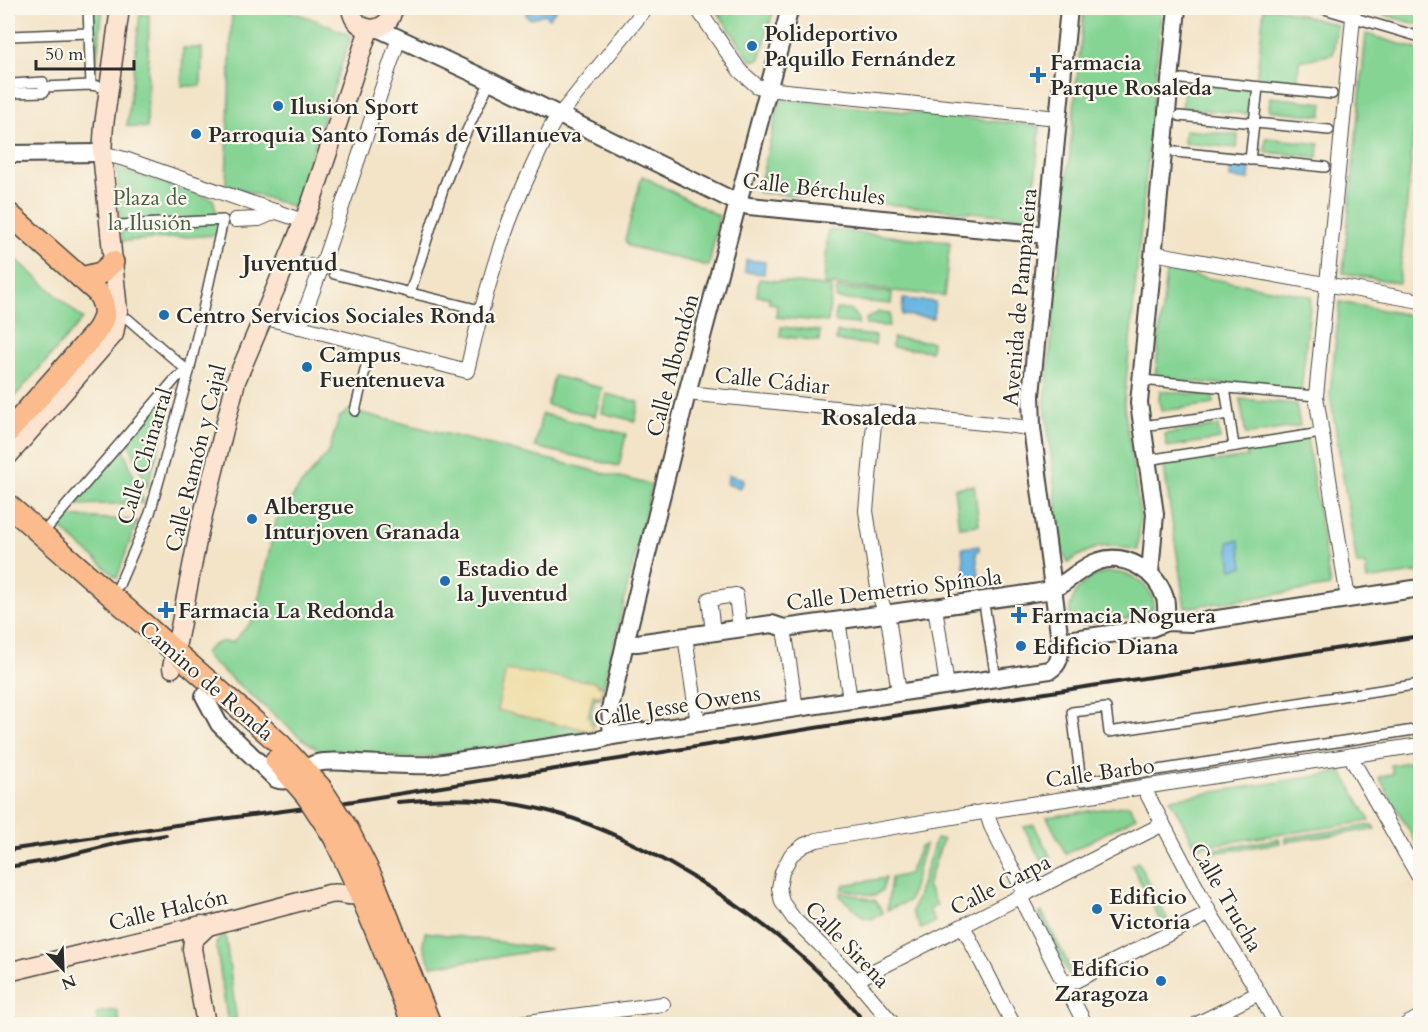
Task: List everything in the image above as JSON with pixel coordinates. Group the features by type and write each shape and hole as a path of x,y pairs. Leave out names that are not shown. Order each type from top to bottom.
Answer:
{"main road":[{"path":"8,456 114,334 116,311 102,153 104,125 100,87 120,8"},
{"path":"351,8 354,19 363,27 382,21"},
{"name":"Calle Ramón y Cajal","path":"174,660 199,531 236,381 312,200 382,21"},
{"path":"8,213 116,311"},
{"path":"81,278 101,273 113,262"},
{"path":"8,432 102,324 104,314 116,311"},
{"name":"Camino de Ronda","path":"8,505 174,660 204,696 279,763 298,774"},
{"name":"Camino de Ronda","path":"8,524 280,744 298,774 341,834 357,887 413,1024"},
{"name":"Camino de Ronda","path":"357,887 430,1024"},
{"name":"Calle Halcón","path":"8,972 186,935 208,926 357,887"},
{"path":"186,935 192,950 206,1024"}],"street":[{"path":"12,88 44,92 43,87 100,87 89,33 88,8"},
{"path":"263,317 467,371 499,250 541,147 554,122 646,8"},
{"path":"697,8 740,71 757,86 1058,118"},
{"name":"Calle Albondón","path":"612,736 610,709 687,393 790,8"},
{"name":"Avenida de Pampaneira","path":"1056,666 1059,662 1060,641 1032,428 1031,395 1069,8"},
{"path":"1150,573 1155,514 1139,402 1176,8"},
{"path":"1321,8 1353,12 1420,37"},
{"path":"1348,599 1316,396 1353,12"},
{"path":"299,327 328,271 399,38 382,21"},
{"path":"10,36 89,33"},
{"name":"Calle Bérchules","path":"399,38 738,203 749,206 1047,236"},
{"path":"1182,79 1332,94"},
{"path":"410,293 443,189 458,150 490,81"},
{"path":"1250,160 1258,87"},
{"path":"1179,116 1329,130"},
{"path":"1175,152 1325,167"},
{"path":"8,154 102,153 303,221"},
{"path":"243,200 235,220 259,219 277,211"},
{"name":"Calle Chinarral","path":"119,225 223,220 189,372 150,513 119,585"},
{"path":"1153,253 1420,302"},
{"path":"287,260 476,309"},
{"path":"116,311 189,372"},
{"path":"355,411 371,346"},
{"name":"Calle Chinarral","path":"48,527 177,377 189,372"},
{"path":"1141,381 1316,396"},
{"path":"1226,388 1234,446"},
{"name":"Calle Cádiar","path":"687,393 1032,428"},
{"path":"875,412 866,511 879,594 886,613 899,693"},
{"path":"1142,426 1229,414"},
{"path":"1147,460 1321,433"},
{"path":"1053,589 1083,568 1100,560 1118,559 1134,563 1150,573 1159,585 1166,600 1166,622"},
{"path":"1060,641 1152,628 1166,622 1191,623 1420,588"},
{"name":"Calle Demetrio Spínola","path":"626,643 772,624 784,628 1053,589"},
{"path":"713,632 709,599 718,597 736,595 741,628"},
{"path":"935,607 947,686"},
{"path":"985,610 995,673"},
{"path":"838,620 850,700"},
{"path":"784,628 796,709"},
{"path":"685,636 698,724"},
{"name":"Calle Jesse Owens","path":"298,774 319,762 430,765 1050,670 1056,666"},
{"path":"1420,684 1109,732 1106,708 1072,712 1081,782 1420,729"},
{"name":"Calle Barbo","path":"791,855 804,845 817,840 986,811 1420,745"},
{"path":"1353,755 1354,763 1420,879"},
{"name":"Calle Trucha","path":"1146,787 1147,794 1210,913 1276,1024"},
{"path":"986,811 990,826 1083,1024"},
{"name":"Calle Carpa","path":"856,980 1163,824"},
{"name":"Calle Sirena","path":"791,855 782,872 779,888 782,902 794,920 856,980 893,1024"},
{"path":"1064,983 1075,981 1210,913"},
{"path":"963,926 1013,1024"},
{"path":"1197,1024 1258,993"},
{"path":"513,1024 627,1016 663,1004"}],"green space":[{"path":"92,8 103,8 95,71"},
{"name":"Ilusion Sport","path":"232,8 288,11 351,36 294,207 226,185"},
{"name":"Polideportivo Paquillo Fernández","path":"715,8 774,8 760,59 751,61"},
{"path":"1084,8 1162,8 1124,404 1140,516 1138,550 1103,546 1087,551 1068,562 1062,550 1045,403"},
{"path":"1264,8 1278,8 1337,25 1333,54 1299,61 1297,88 1256,83"},
{"path":"1385,8 1420,8 1420,25 1384,15"},
{"path":"140,14 149,15 147,128 127,126"},
{"path":"1366,34 1420,50 1399,283 1343,273"},
{"path":"183,48 202,48 201,86 182,86"},
{"path":"1185,83 1250,89 1248,114 1182,108"},
{"path":"1270,97 1323,103 1321,116 1269,110"},
{"path":"780,99 1040,126 1032,218 758,192"},
{"path":"1185,130 1238,135 1237,148 1184,143"},
{"path":"1266,138 1319,144 1318,157 1265,152"},
{"name":"Plaza de la Ilusión","path":"117,168 213,199 219,224 217,235 122,241"},
{"path":"642,176 719,216 709,266 629,246 625,240"},
{"path":"828,230 950,242 944,296 824,284"},
{"path":"8,252 83,319 8,404"},
{"path":"1166,271 1311,296 1301,392 1155,378"},
{"path":"759,279 832,287 828,322 776,317 777,304 769,303 769,297 757,296"},
{"path":"837,288 892,293 891,304 836,299"},
{"path":"1340,302 1420,317 1420,572 1367,580 1365,564 1357,565 1330,394"},
{"path":"836,309 850,310 858,318 858,324 835,322"},
{"path":"879,312 890,313 889,326 866,325 866,319"},
{"path":"781,327 820,331 819,341 780,336"},
{"path":"837,332 876,336 875,345 836,341"},
{"path":"893,338 932,342 931,351 892,347"},
{"path":"554,376 602,388 595,416 547,405"},
{"path":"176,387 147,488 128,440"},
{"path":"1160,391 1213,396 1214,404 1161,411"},
{"path":"606,394 639,402 635,421 602,413"},
{"path":"1240,399 1296,404 1300,426 1246,435"},
{"name":"Estadio de la Juventud","path":"349,410 652,485 601,697 600,699 595,698 591,715 596,716 592,732 418,758 321,751 301,738 204,653 220,642 232,643 254,619 276,521 300,486 329,451 339,418"},
{"path":"542,414 626,434 619,466 535,447"},
{"path":"1218,426 1220,439 1167,447 1165,434"},
{"path":"1307,438 1330,586 1185,608 1163,460 1210,453 1212,462 1247,457 1246,447"},
{"path":"123,448 144,503 74,505"},
{"path":"974,485 979,525 959,527 954,488"},
{"path":"65,516 137,521 117,578 56,524"},
{"path":"1107,572 1128,575 1142,584 1153,600 1151,611 1145,616 1081,625 1075,622 1070,611 1076,592 1087,580"},
{"path":"1420,760 1420,850 1379,777 1393,774 1391,765"},
{"path":"1342,772 1370,821 1196,847 1170,799"},
{"path":"1129,805 1136,817 1066,854 1047,817"},
{"path":"1034,825 1050,856 1041,861 1024,827"},
{"path":"1372,825 1375,829 1286,842 1286,838"},
{"path":"936,839 943,839 927,886 937,905 929,910 935,922 921,929 912,912"},
{"path":"1279,839 1280,843 1214,853 1213,849"},
{"path":"925,845 909,901 887,910 891,878 909,874 920,847"},
{"path":"1138,862 1170,924 1164,928 1132,865"},
{"path":"886,878 882,890 875,896 842,889 844,885"},
{"path":"841,892 876,901 883,913 871,919 863,917 840,896"},
{"path":"1042,912 1074,975 1070,977 1039,914"},
{"path":"225,932 237,1024 228,1024 216,943"},
{"path":"425,932 551,949 431,966 423,945"},
{"path":"117,1010 120,1024 98,1024 96,1013"}],"sand":[{"path":"361,8 384,8 376,19 369,19"},
{"path":"506,670 596,682 597,685 603,686 601,697 593,695 588,716 591,718 590,723 594,724 592,732 497,710"}],"water":[{"path":"534,8 557,8 549,18 544,14 530,19 526,16 527,11"},
{"path":"1231,165 1250,166 1249,180 1230,178"},
{"path":"746,260 765,262 764,274 745,272"},
{"path":"903,299 935,302 933,318 902,315"},
{"path":"729,475 744,479 741,488 726,484"},
{"path":"1239,540 1243,567 1232,569 1228,542"},
{"path":"979,546 979,551 976,552 979,577 965,578 962,548"}],"railway":[{"path":"8,850 328,805 1420,636"},
{"path":"398,802 454,799 511,803 564,815 625,840 697,879 750,915 800,955 866,1024"},
{"path":"8,867 166,835"}],"place":[{"name":"Polideportivo Paquillo Fernández","path":"752,46"},
{"name":"Farmacia Parque Rosaleda","path":"1038,75"},
{"name":"Ilusion Sport","path":"278,106"},
{"name":"Parroquia Santo Tomás de Villanueva","path":"196,134"},
{"name":"Centro Servicios Sociales Ronda","path":"164,315"},
{"name":"Campus Fuentenueva","path":"307,367"},
{"name":"Albergue Inturjoven Granada","path":"252,519"},
{"name":"Estadio de la Juventud","path":"445,581"},
{"name":"Farmacia La Redonda","path":"166,610"},
{"name":"Farmacia Noguera","path":"1019,615"},
{"name":"Edificio Diana","path":"1021,646"},
{"name":"Edificio Victoria","path":"1097,909"},
{"name":"Edificio Zaragoza","path":"1161,981"}],"district":[{"name":"Juventud","path":"290,263"},
{"name":"Rosaleda","path":"869,417"}]}
